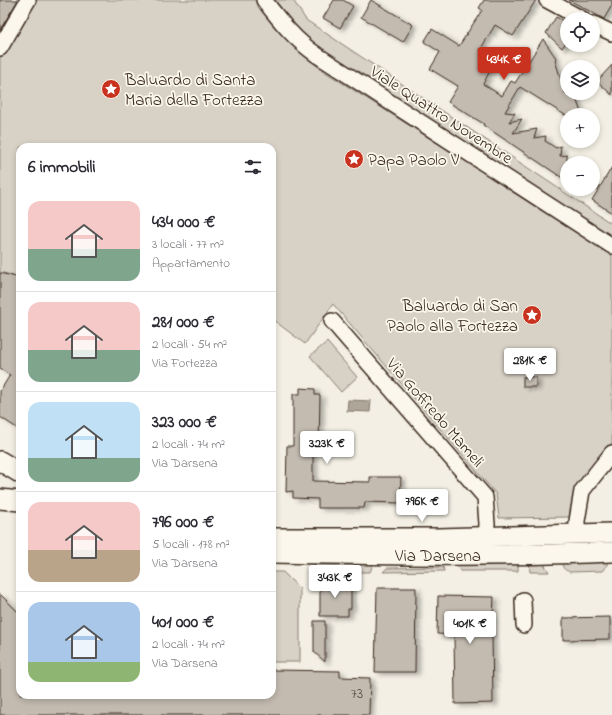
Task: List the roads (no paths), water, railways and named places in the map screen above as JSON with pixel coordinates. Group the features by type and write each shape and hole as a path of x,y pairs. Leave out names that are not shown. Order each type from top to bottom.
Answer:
{"main road":[{"path":"0,461 16,471"},
{"path":"0,499 16,501"},
{"name":"Via Darsena","path":"276,538 486,537 612,533"},
{"path":"557,535 557,554"},
{"name":"Via Darsena","path":"276,553 410,555 612,552"}],"street":[{"path":"0,48 28,0"},
{"name":"Viale Quattro Novembre","path":"264,0 290,33 316,55 612,246"},
{"path":"547,0 569,12"},
{"path":"600,27 612,33"},
{"name":"Via Goffredo Mameli","path":"332,321 485,497 487,524 486,537"},
{"path":"577,534 577,521 582,491 612,453"},
{"path":"523,600 524,626"}],"place":[{"name":"Baluardo di Santa Maria della Fortezza","path":"111,89"},
{"name":"Papa Paolo V","path":"354,159"},
{"name":"Baluardo di San Paolo alla Fortezza","path":"532,315"}]}
